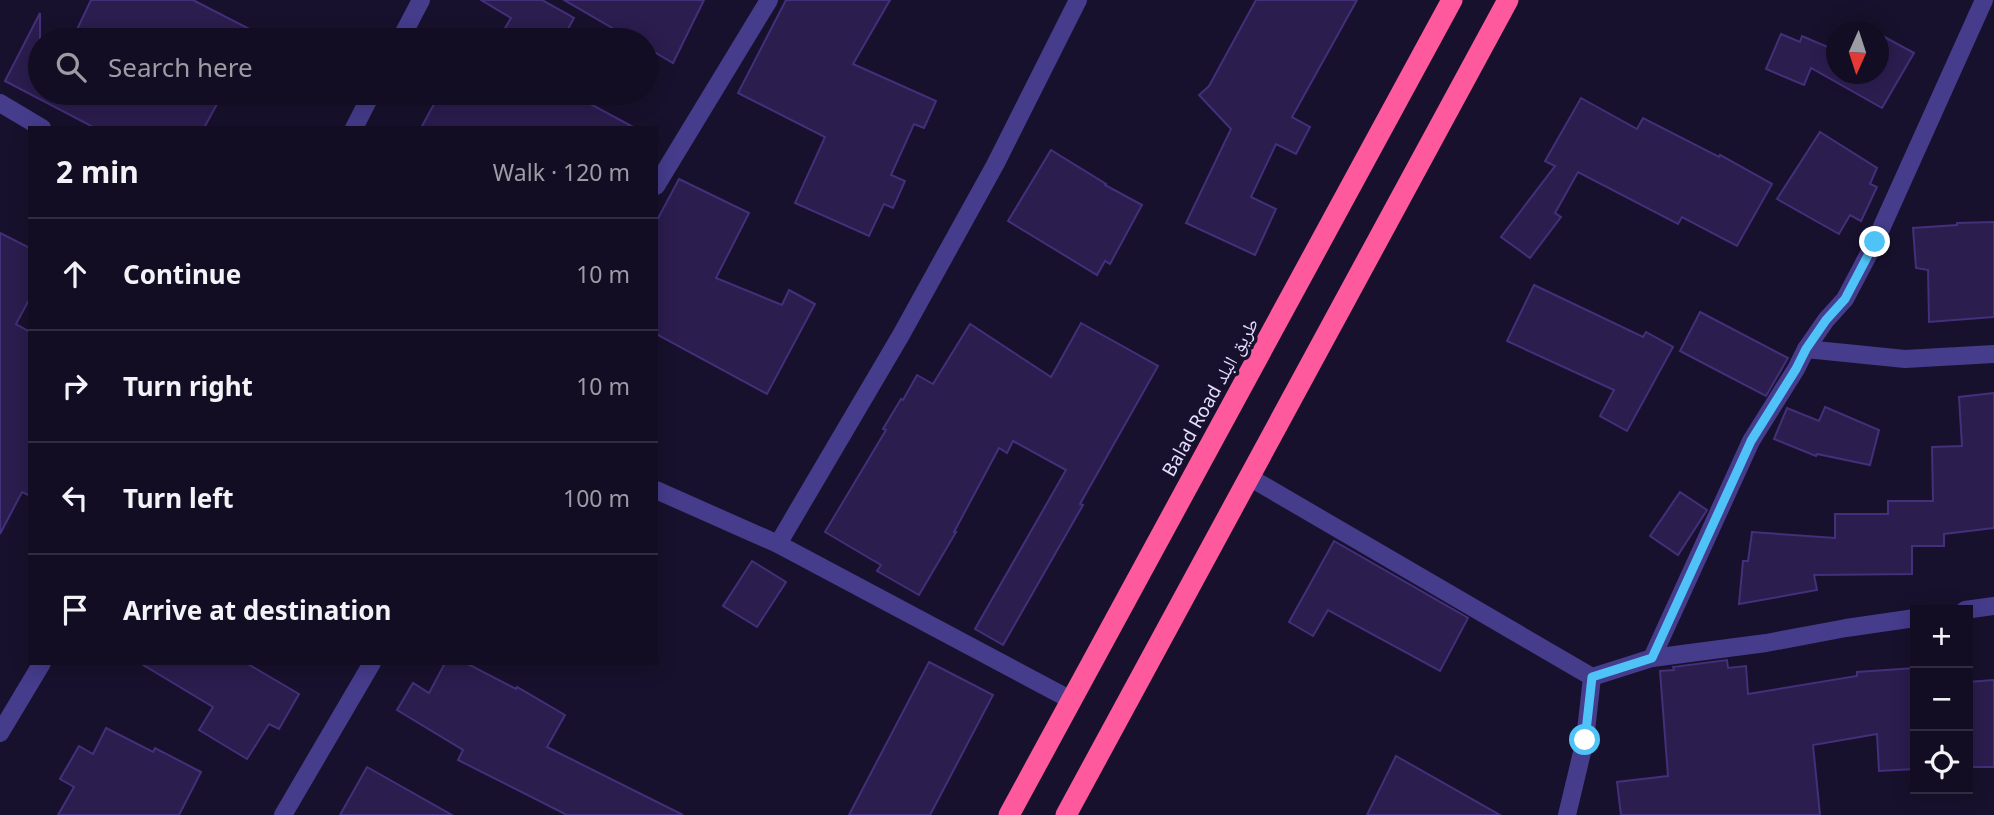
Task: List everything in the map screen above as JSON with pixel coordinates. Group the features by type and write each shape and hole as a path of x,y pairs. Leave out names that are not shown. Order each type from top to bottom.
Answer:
{"highway":[{"name":"Balad Road طريق البلد","path":"1009,815 1452,0"},
{"path":"1066,815 1508,0"}],"street":[{"path":"406,28 421,0"},
{"path":"658,183 769,0"},
{"path":"778,544 901,335 995,165 1078,0"},
{"path":"1652,658 1751,441 1806,349 1845,299 1875,242 1984,0"},
{"path":"0,103 39,126"},
{"path":"355,126 366,105"},
{"path":"1806,349 1905,359 1994,354"},
{"path":"1249,477 1592,677 1652,658 1766,643 1910,619"},
{"path":"658,491 778,544 1072,700"},
{"path":"1973,609 1994,606"},
{"path":"0,733 41,665"},
{"path":"282,815 371,665"},
{"path":"1567,815 1585,740 1592,677"}],"building":[{"path":"91,0 193,0 248,28 78,28"},
{"path":"481,0 542,0 574,18 569,28 505,28 511,18"},
{"path":"564,0 704,0 673,63 658,54 658,28 612,28"},
{"path":"786,0 890,0 853,64 936,101 924,128 914,124 891,175 905,181 893,208 884,204 869,236 795,203 825,137 738,93"},
{"path":"1256,0 1357,0 1292,117 1310,127 1296,154 1276,144 1251,197 1276,209 1255,255 1186,223 1231,129 1199,95 1209,86"},
{"path":"40,13 40,28 32,28"},
{"path":"1781,34 1800,42 1802,36 1826,46 1826,76 1811,68 1804,85 1766,69"},
{"path":"28,36 28,93 5,81"},
{"path":"1889,39 1914,53 1882,108 1839,84 1889,84"},
{"path":"1581,98 1637,129 1643,118 1719,157 1720,155 1772,184 1737,246 1682,217 1678,224 1578,172 1555,213 1561,217 1530,258 1501,237 1555,166 1545,161"},
{"path":"51,105 216,105 205,126 91,126"},
{"path":"433,105 592,105 631,126 422,126"},
{"path":"1820,132 1877,168 1870,184 1877,187 1861,221 1850,215 1839,234 1777,199"},
{"path":"1051,150 1142,205 1110,264 1105,261 1097,275 1008,221"},
{"path":"679,179 749,213 716,278 782,305 789,290 815,304 767,394 658,335 658,218"},
{"path":"1994,222 1994,317 1929,322 1928,270 1916,268 1913,228"},
{"path":"0,233 28,247 28,302 16,324 28,331 28,495 22,492 0,534"},
{"path":"1534,285 1643,337 1646,332 1673,347 1627,431 1600,416 1614,390 1507,341"},
{"path":"1700,312 1788,358 1766,396 1680,351"},
{"path":"1081,323 1158,366 1003,645 975,629 1066,470 1013,441 1007,453 999,448 956,532 919,595 877,571 881,565 825,532 917,375 933,384 970,324 1051,377"},
{"path":"1994,393 1994,528 1944,534 1944,546 1912,546 1912,574 1814,575 1817,590 1739,604 1743,561 1748,561 1752,532 1835,538 1835,514 1888,514 1888,501 1933,501 1932,447 1962,446 1959,397"},
{"path":"1825,407 1879,430 1870,465 1817,454 1816,456 1774,439 1787,408 1819,421"},
{"path":"1680,492 1707,510 1678,555 1650,536"},
{"path":"1334,541 1468,618 1440,671 1328,610 1313,636 1289,622"},
{"path":"752,561 786,582 757,627 723,606"},
{"path":"1727,660 1728,668 1746,666 1748,694 1857,676 1857,672 1910,668 1910,769 1879,771 1877,734 1813,745 1820,815 1621,815 1617,782 1668,776 1660,671 1674,670 1673,667"},
{"path":"929,662 993,695 930,815 849,815"},
{"path":"143,665 249,665 299,694 279,729 269,724 247,759 199,730 213,707"},
{"path":"444,665 470,665 516,689 517,687 565,715 547,747 683,815 567,815 458,760 463,750 397,710 413,683 429,693"},
{"path":"1994,680 1994,767 1973,767 1973,682"},
{"path":"106,728 153,752 155,748 201,772 179,815 58,815 74,787 60,779 79,746 93,754"},
{"path":"1396,756 1500,815 1367,815"},
{"path":"367,767 452,815 340,815"}],"route":[{"path":"1585,740 1592,677 1652,658 1751,441 1806,349 1845,299 1875,242"}]}
